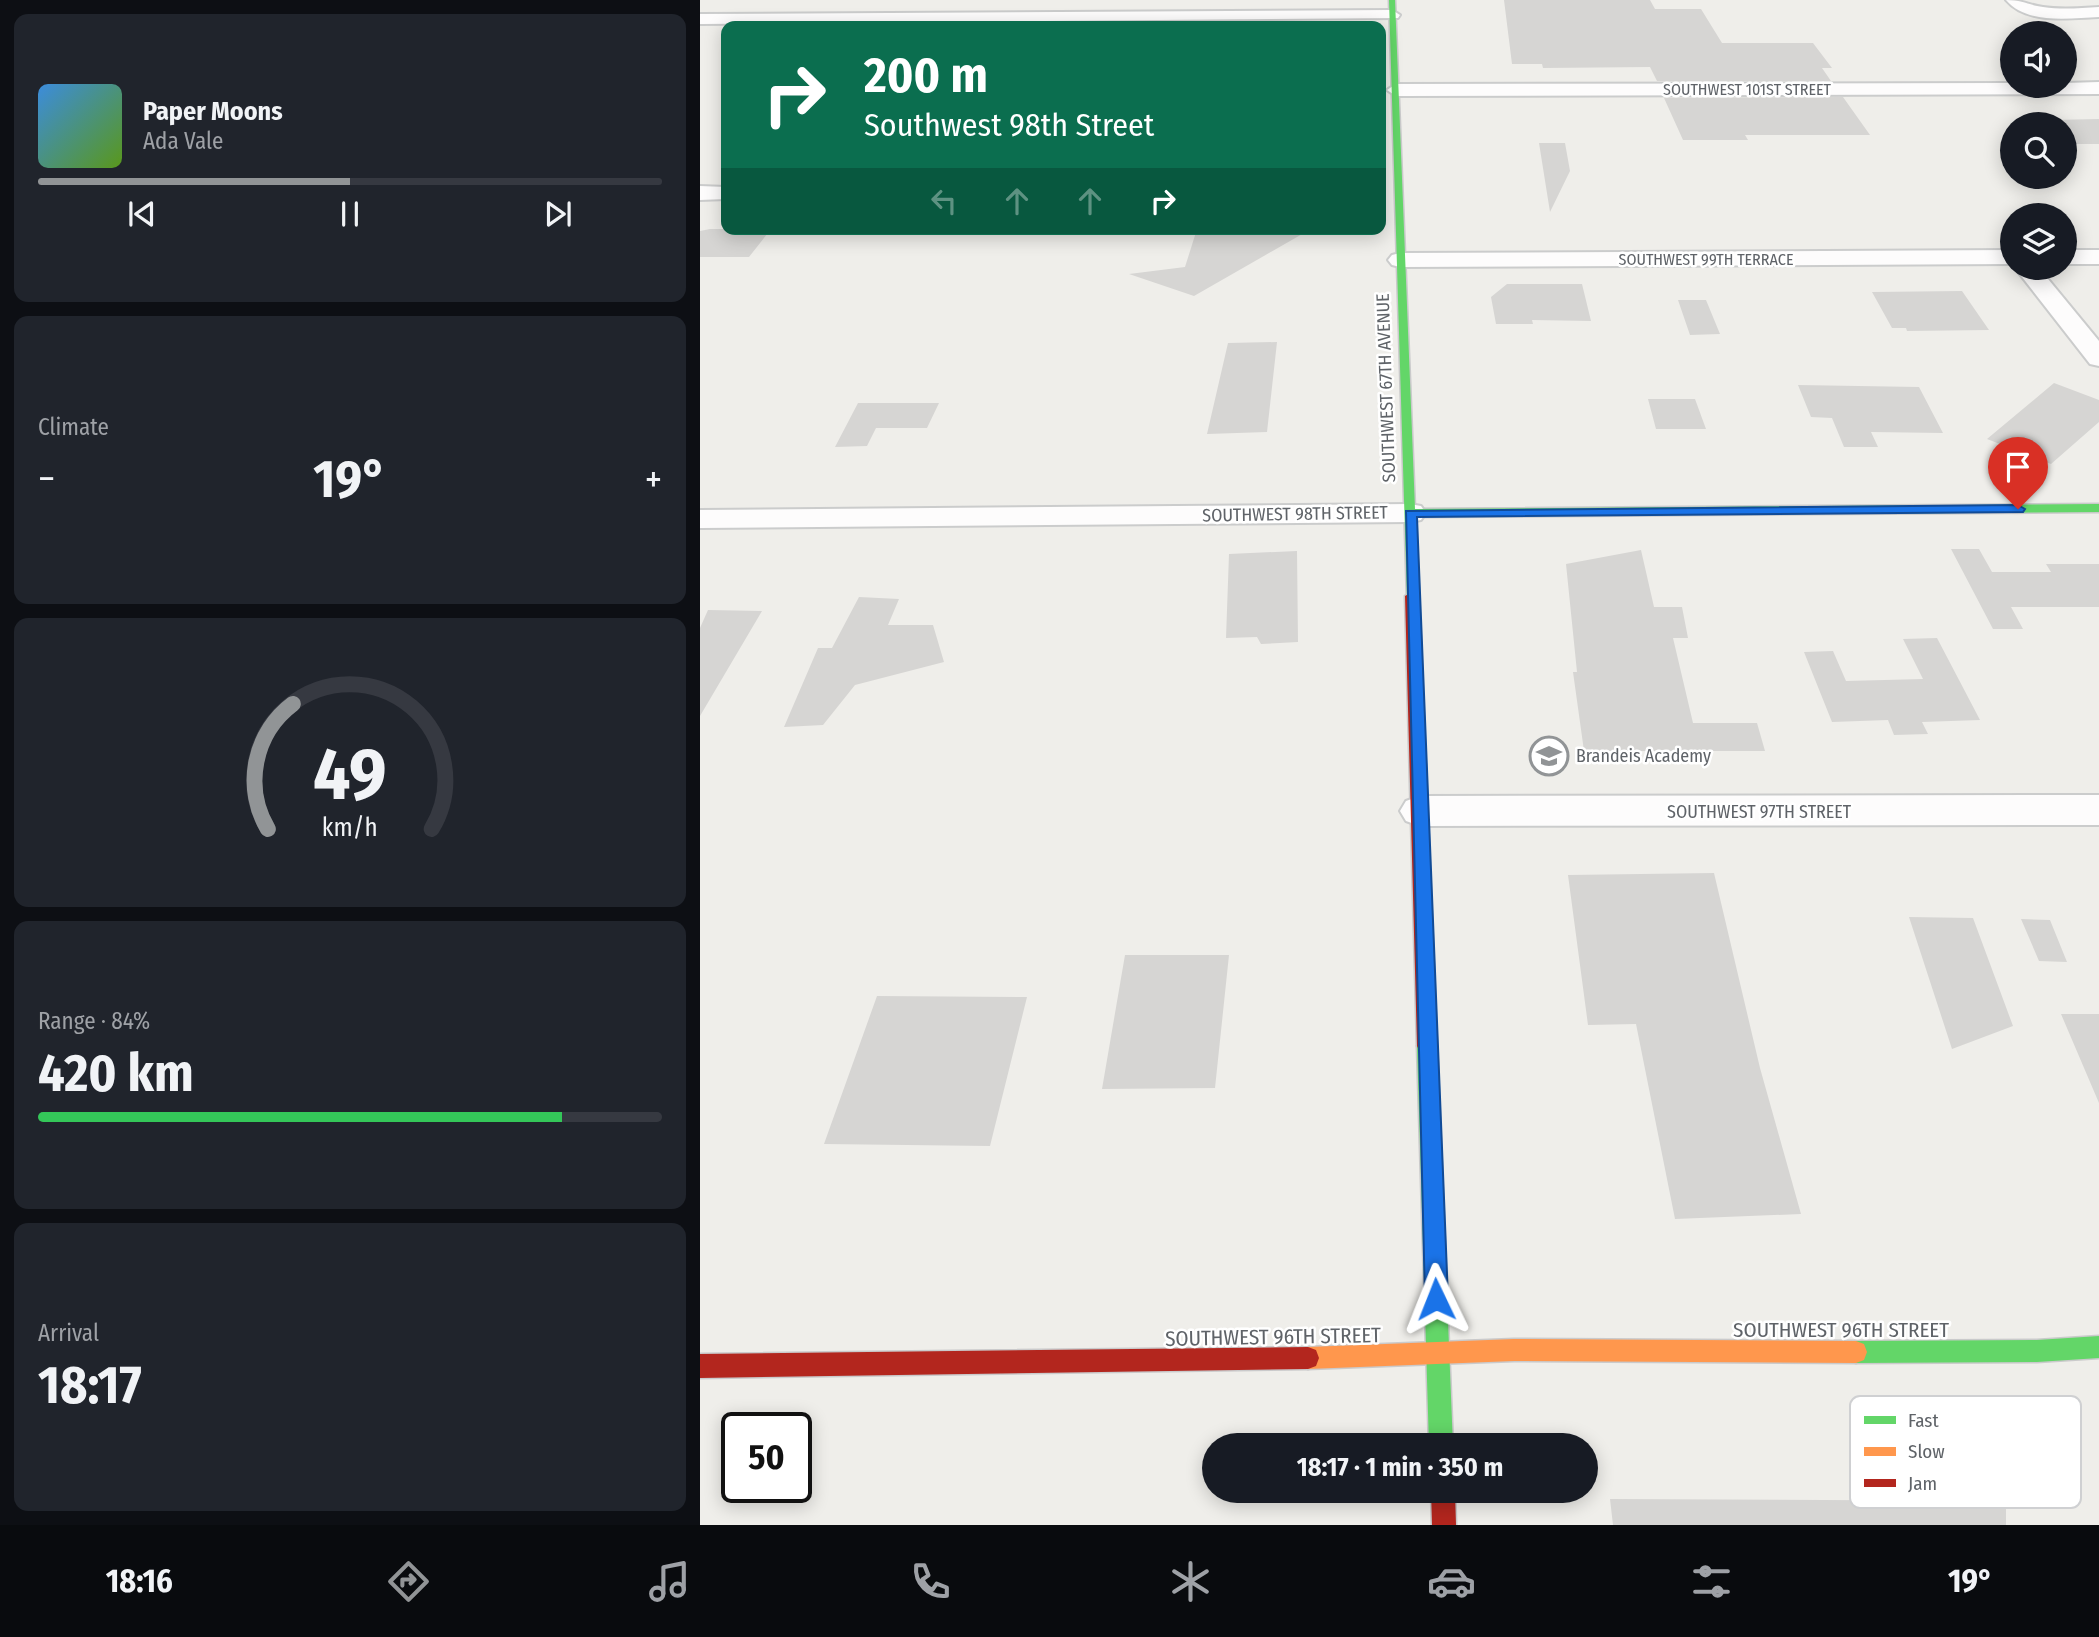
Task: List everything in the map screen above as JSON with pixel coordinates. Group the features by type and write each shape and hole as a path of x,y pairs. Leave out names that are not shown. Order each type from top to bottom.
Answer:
{"main road":[{"name":"SOUTHWEST 67TH AVENUE","path":"1392,8 1396,90 1390,190 1400,260 1441,1433"},
{"name":"SOUTHWEST 98TH STREET","path":"1410,513 2099,508"},
{"name":"SOUTHWEST 96TH STREET","path":"700,1366 1438,1355 1514,1350 1930,1352 2099,1347"},
{"path":"1443,1503 1444,1525"}],"street":[{"path":"946,18 953,0"},
{"path":"946,18 966,0"},
{"path":"2014,0 2030,10 2099,12"},
{"path":"700,19 946,18 1392,8"},
{"name":"SOUTHWEST 101ST STREET","path":"1396,90 2099,88"},
{"path":"700,193 721,193"},
{"name":"SOUTHWEST 99TH TERRACE","path":"1400,260 2000,257"},
{"path":"2077,257 2099,257"},
{"path":"2037,280 2099,358"},
{"name":"SOUTHWEST 98TH STREET","path":"700,519 1410,513"},
{"name":"SOUTHWEST 97TH STREET","path":"1420,811 2099,810"}],"building":[{"path":"1504,0 1650,0 1655,9 1701,9 1722,43 1813,43 1832,68 1822,68 1831,81 1657,81 1650,67 1543,68 1542,64 1512,64"},
{"path":"1843,97 1870,135 1745,135 1748,140 1683,140 1664,98"},
{"path":"2077,119 2099,119 2099,144 2077,144"},
{"path":"1539,143 1565,143 1570,171 1550,212"},
{"path":"721,229 721,235 766,235 749,257 700,257 700,231"},
{"path":"1195,235 1301,235 1194,296 1129,274 1185,267"},
{"path":"1507,284 1582,284 1591,321 1532,320 1533,324 1496,324 1491,297"},
{"path":"1962,291 1989,330 1907,331 1906,328 1892,328 1872,292"},
{"path":"1678,300 1706,300 1720,334 1690,335"},
{"path":"1277,342 1267,432 1207,434 1228,343"},
{"path":"2054,383 2099,400 2099,422 2051,464 1987,439"},
{"path":"1798,385 1919,387 1943,433 1871,432 1878,447 1844,447 1832,418 1811,417"},
{"path":"1648,399 1695,399 1706,429 1656,429"},
{"path":"858,403 939,403 927,428 876,428 867,446 835,447"},
{"path":"1951,549 1979,549 1992,572 2051,572 2046,564 2099,564 2099,607 2011,607 2023,629 1993,629"},
{"path":"1641,550 1654,607 1682,607 1688,638 1673,638 1693,723 1757,723 1765,751 1584,751 1573,672 1577,672 1566,564"},
{"path":"1297,551 1298,642 1261,644 1257,637 1226,638 1229,554"},
{"path":"859,597 899,599 888,625 933,625 944,662 855,685 823,725 784,727 818,648 832,648"},
{"path":"708,610 762,611 700,716 700,628"},
{"path":"1937,638 1980,720 1922,722 1928,734 1894,735 1888,720 1832,722 1804,652 1833,651 1846,681 1923,679 1903,639"},
{"path":"1714,873 1760,1068 1801,1214 1675,1219 1636,1024 1588,1025 1568,875"},
{"path":"1909,917 1973,918 2013,1026 1952,1049"},
{"path":"2021,919 2050,920 2067,962 2039,961"},
{"path":"1125,955 1229,955 1215,1088 1102,1089"},
{"path":"877,996 1027,997 990,1146 824,1144"},
{"path":"2061,1014 2099,1014 2099,1103"},
{"path":"1610,1499 1850,1500 1850,1508 2006,1508 2006,1525 1613,1525"}],"traffic: fast":[{"path":"1392,0 1412,596"},
{"path":"1410,513 2099,508"},
{"path":"1427,1046 1441,1433"},
{"path":"1856,1352 2037,1351 2099,1347"}],"traffic: slow":[{"path":"1308,1358 1514,1350 1856,1352"}],"traffic: jam":[{"path":"1412,596 1427,1046"},
{"path":"700,1366 1308,1358"},
{"path":"1443,1503 1444,1525"}],"place":[{"name":"Brandeis Academy","path":"1549,756"}],"route":[{"path":"1436,1299 1410,513 2018,509"}]}
